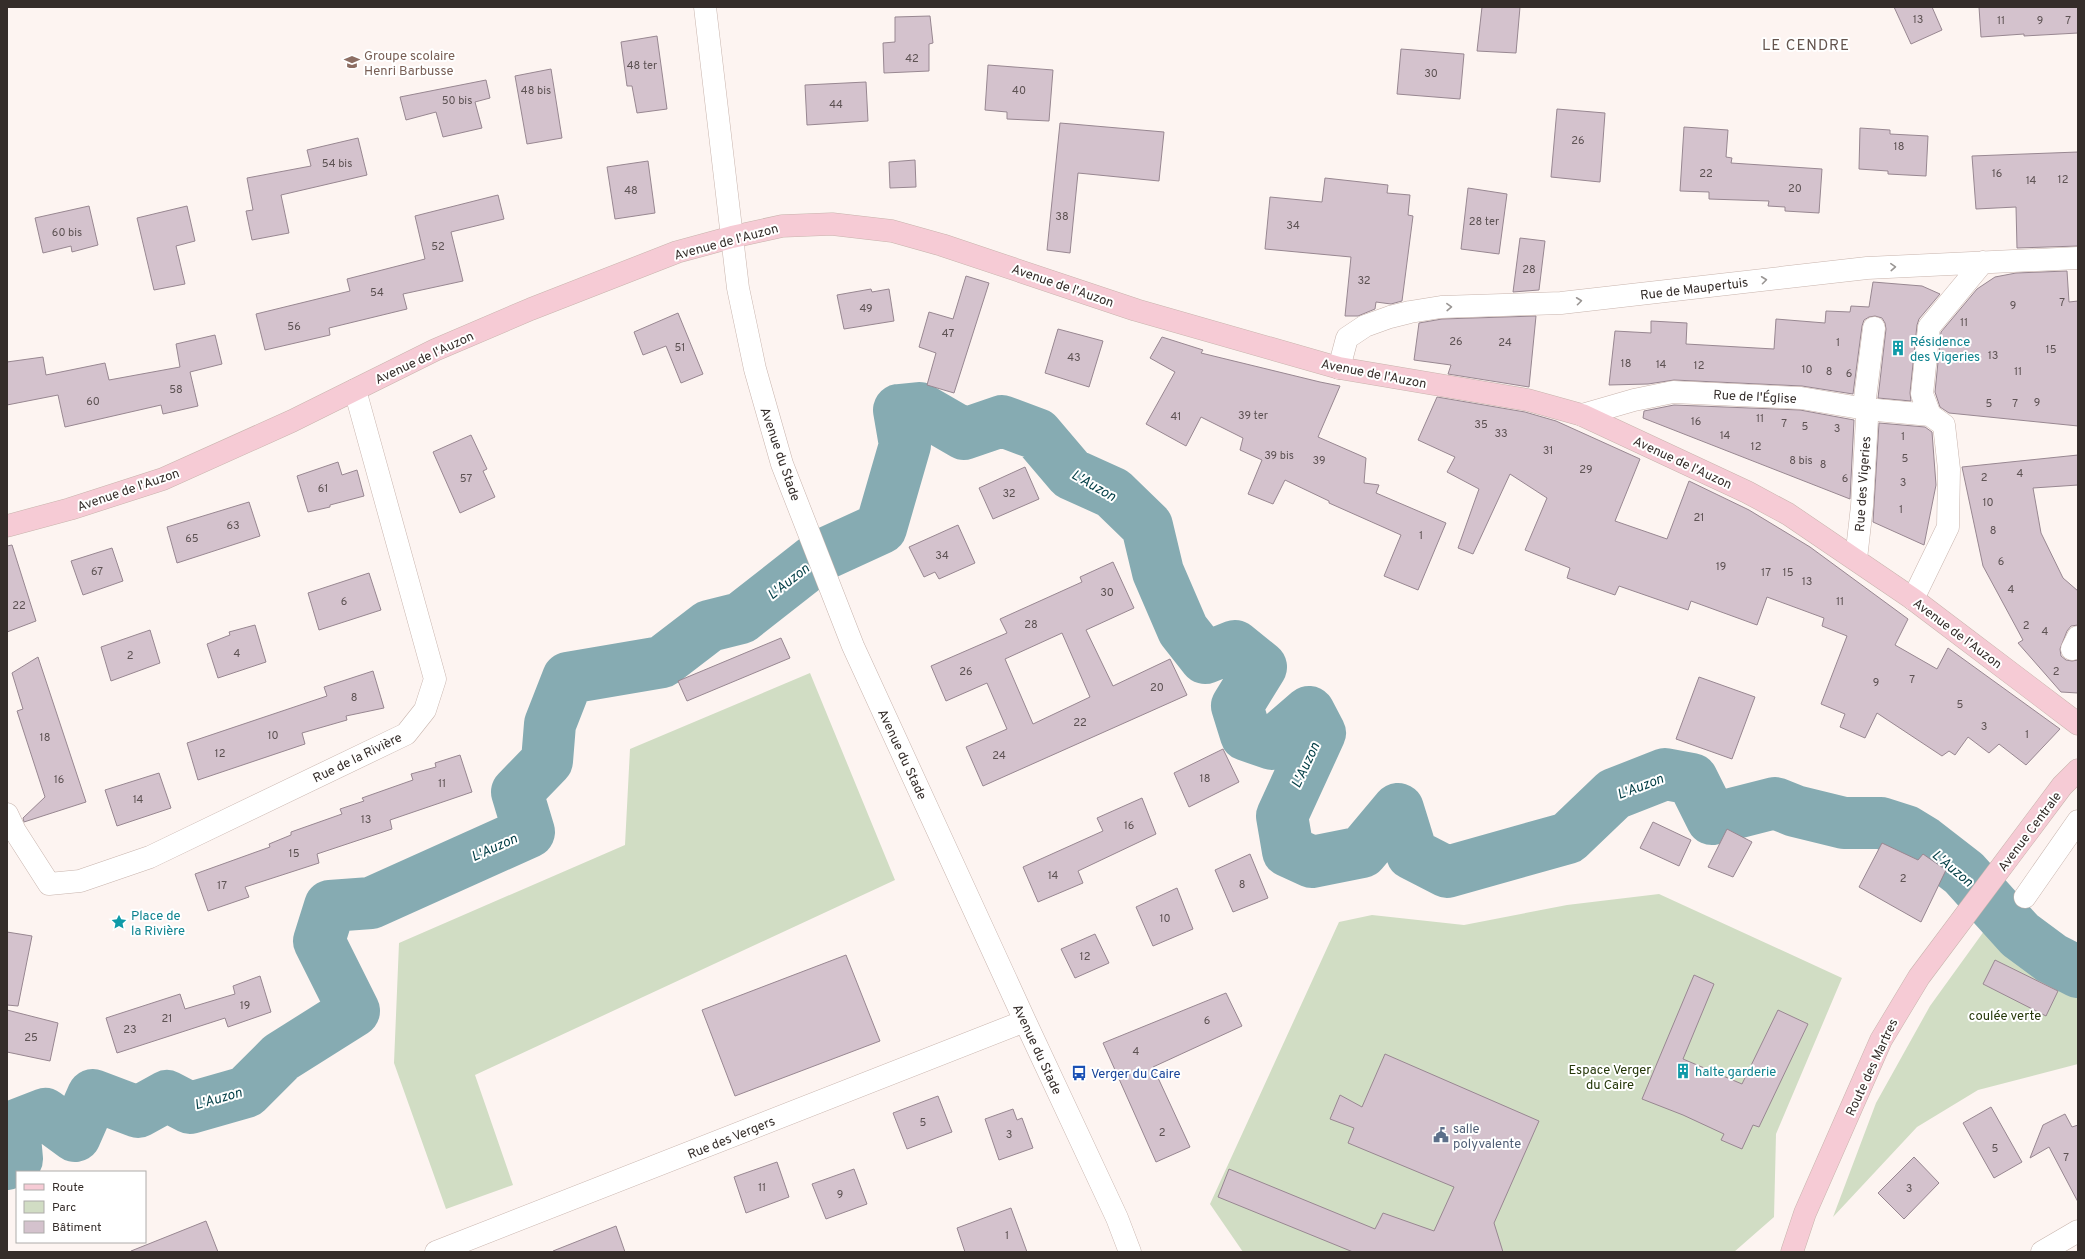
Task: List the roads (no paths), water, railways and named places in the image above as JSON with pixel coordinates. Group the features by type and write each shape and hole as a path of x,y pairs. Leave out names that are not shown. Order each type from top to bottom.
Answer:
{"main road":[{"name":"Avenue de l'Auzon","path":"7,526 70,509 163,479 355,390 435,350 531,309 677,252 732,237 782,226 832,224 892,231 942,245 1136,310 1339,368 1528,400 1582,415 1747,492 1788,514 1856,558 1913,599 2078,724"},
{"name":"Avenue Centrale","path":"1978,898 2062,786 2078,770"},
{"name":"Route des Martres","path":"1792,1252 1805,1213 1881,1040 1919,977 1978,898"}],"street":[{"name":"Avenue du Stade","path":"705,7 738,288 755,369 782,464 853,646 1117,1218 1130,1252"},
{"name":"Rue de Maupertuis","path":"1339,368 1347,338 1365,326 1410,312 1442,308 1561,303 1867,268 2078,258"},
{"path":"1913,599 1948,527 1949,468 1944,425 1930,415 1922,394 1929,327 1983,262"},
{"name":"Rue des Vigeries","path":"1856,558 1862,506 1866,408 1865,398 1874,328"},
{"name":"Rue de la Rivière","path":"7,814 15,831 50,884 80,881 150,857 406,734 425,710 435,679 355,390"},
{"name":"Rue de l'Église","path":"1582,415 1634,400 1673,392 1801,398 1866,408 1930,415"},
{"path":"2025,897 2078,821"},
{"name":"Rue des Vergers","path":"436,1252 1025,1021"},
{"path":"2042,1252 2078,1231"}],"waterway":[{"name":"L'Auzon","path":"7,1164 17,1159 14,1126 45,1114 75,1136 93,1095 138,1112 167,1096 190,1108 246,1092 281,1057 354,1011 319,941 330,906 371,903 529,832 517,792 547,761 550,724 568,678 662,662 709,626 741,618 820,556 881,528 905,445 899,410 919,408 964,434 1002,421 1037,434 1071,474 1113,493 1147,526 1158,572 1183,630 1205,658 1235,646 1261,667 1237,706 1246,735 1272,744 1309,712 1320,733 1282,816 1288,851 1312,862 1362,852 1398,809 1412,854 1447,872 1568,838 1614,794 1665,774 1692,779 1712,819 1775,803 1795,811 1844,823 1881,823 1906,831 1924,842 1964,873 2020,935 2051,958 2078,972"}],"place":[{"name":"Groupe scolaire Henri Barbusse","path":"352,62"},
{"name":"Résidence des Vigeries","path":"1898,348"},
{"name":"Place de la Rivière","path":"119,922"},
{"name":"halte garderie","path":"1683,1071"},
{"name":"Verger du Caire","path":"1079,1073"},
{"name":"salle polyvalente","path":"1441,1135"}],"district":[{"name":"LE CENDRE","path":"1806,45"}],"park label":[{"name":"coulée verte","path":"2005,1015"},
{"name":"Espace Verger du Caire","path":"1610,1076"}]}
